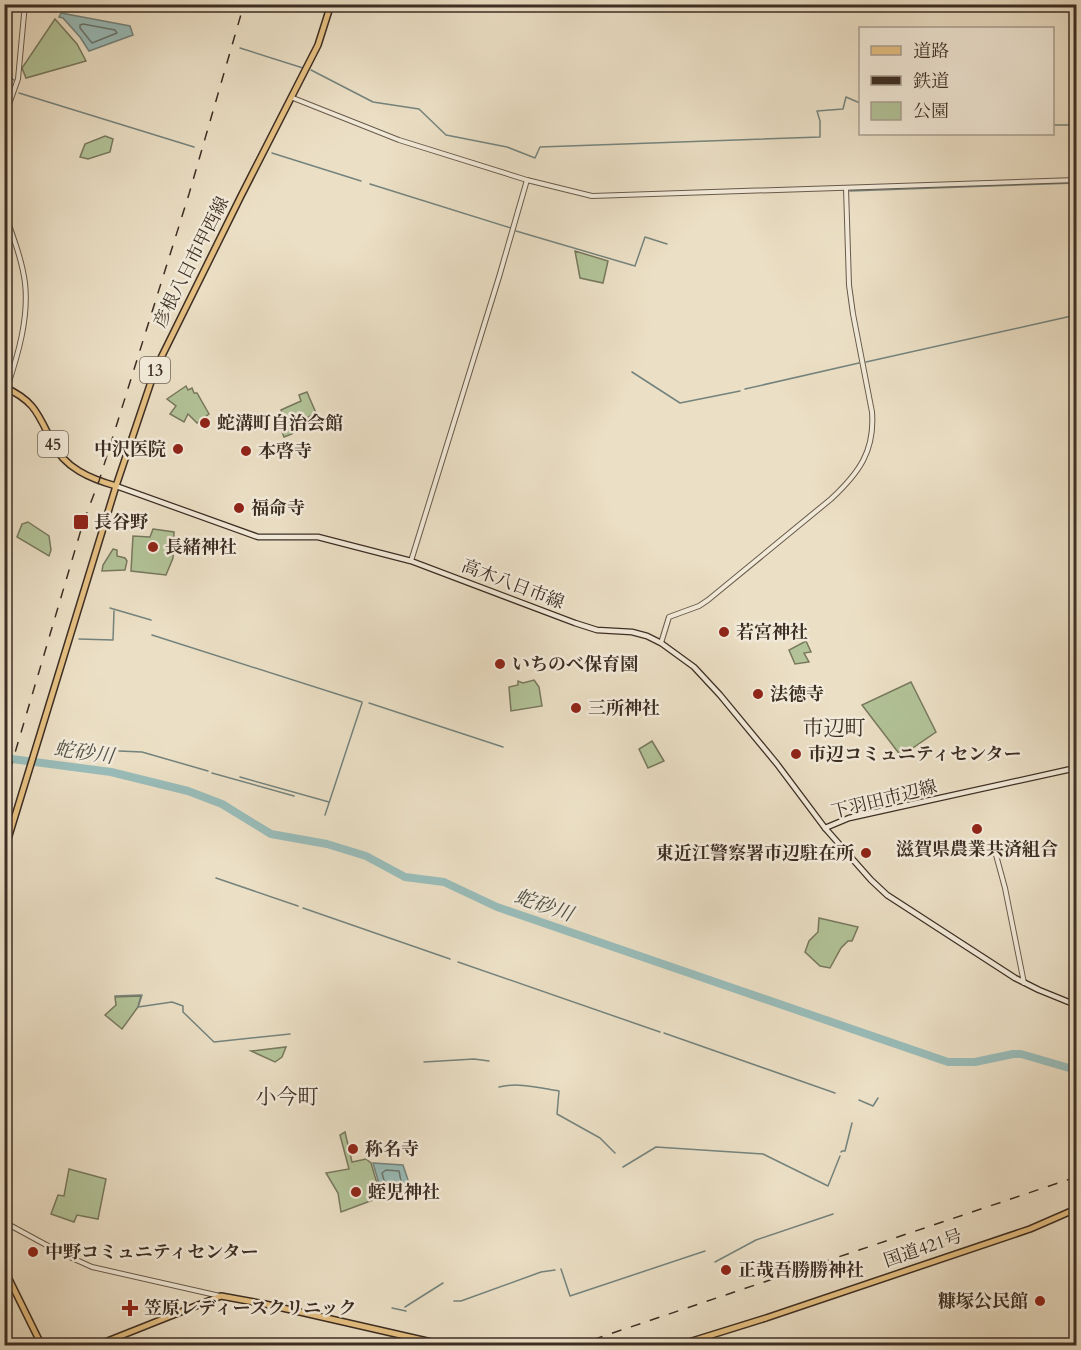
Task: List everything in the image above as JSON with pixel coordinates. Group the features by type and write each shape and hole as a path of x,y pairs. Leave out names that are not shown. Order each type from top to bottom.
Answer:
{"main road":[{"name":"彦根八日市甲西線","path":"4,852 116,486 155,370 241,196 293,98 318,45 331,4"},
{"name":"45","path":"6,387 24,396 34,406 52,443 71,466 93,479 116,486"},
{"name":"高木八日市線","path":"116,486 258,537 318,537 411,561 575,623 597,630 632,632 661,643 708,681 777,764 825,828"},
{"name":"下羽田市辺線","path":"1077,768 849,818 825,828 887,895 1024,982 1077,1005"},
{"name":"国道421号","path":"676,1346 1030,1229 1077,1209"},
{"path":"4,1269 42,1346"},
{"path":"95,1346 221,1296 449,1346"}],"street":[{"path":"4,118 18,79 25,4"},
{"path":"293,98 399,140 526,180 599,197 1077,180"},
{"path":"411,561 499,277 526,180"},
{"path":"661,643 669,617 699,606 708,600 851,481 865,457 871,439 873,418 849,285 846,188"},
{"path":"4,211 24,275 26,298 24,321 15,362 6,387"},
{"path":"993,844 1005,888 1024,982"},
{"path":"4,1222 92,1267 221,1296"}],"green space":[{"path":"55,19 77,44 86,61 26,78 22,68"},
{"path":"105,136 113,139 110,152 88,159 80,157 85,144"},
{"path":"575,251 608,261 603,283 580,278"},
{"path":"186,386 188,390 192,388 194,393 197,393 209,414 197,423 188,414 184,422 170,414 176,406 167,399"},
{"path":"307,392 316,413 301,421 292,434 284,437 281,429 287,426 281,410 301,401 299,395"},
{"path":"28,522 49,536 51,550 49,556 17,537 22,524"},
{"name":"長緒神社","path":"153,529 174,532 173,558 166,575 131,571 133,536 150,537"},
{"path":"113,549 117,550 117,556 127,561 125,570 102,571 103,565"},
{"path":"806,641 811,652 804,653 809,662 795,664 789,650"},
{"path":"534,680 539,687 542,706 511,711 509,687 518,685 518,681 523,683"},
{"path":"911,682 936,732 901,756 862,705"},
{"path":"652,741 664,761 648,768 639,749"},
{"path":"819,918 858,927 852,941 848,941 841,948 830,968 820,966 805,952 809,941 818,932"},
{"path":"141,996 138,1007 122,1029 105,1015 116,1005 115,997"},
{"path":"286,1047 282,1057 275,1062 251,1051"},
{"path":"345,1132 352,1162 366,1159 371,1163 381,1197 341,1212 338,1193 326,1173 349,1169 340,1135"},
{"path":"69,1169 106,1179 98,1219 77,1215 74,1222 51,1214 58,1195 64,1196"}],"water":[{"path":"61,13 130,26 133,35 89,51 80,37 63,18 59,17"},
{"path":"373,1163 403,1165 412,1192 382,1194"}],"waterway":[{"path":"240,48 303,68"},
{"path":"311,70 373,102 419,109 446,135 507,147 535,158 540,147 820,137 820,121 817,111 843,109 846,97 859,103"},
{"path":"4,75 14,80"},
{"path":"19,93 194,147"},
{"path":"1054,125 1076,125"},
{"path":"272,153 361,181"},
{"path":"850,191 1076,183"},
{"path":"370,184 511,228"},
{"path":"516,231 635,266 645,237 667,244"},
{"path":"866,362 1076,315"},
{"path":"745,389 859,363"},
{"path":"632,372 680,403 740,391"},
{"path":"110,608 151,620"},
{"path":"79,639 113,640 114,611"},
{"path":"152,635 362,702"},
{"path":"325,815 362,703"},
{"path":"369,703 503,747"},
{"path":"119,751 142,752 208,771"},
{"name":"蛇砂川","path":"4,758 111,772 188,791 222,804 271,834 327,844 366,856 405,877 444,882 497,907 948,1062 975,1062 1021,1054 1076,1070"},
{"path":"212,773 294,796"},
{"path":"240,777 329,802"},
{"path":"216,878 298,906"},
{"path":"303,908 450,959"},
{"path":"458,962 660,1032"},
{"path":"115,996 142,995 138,1007 172,1002 183,1006 183,1012 214,1042 290,1034"},
{"path":"664,1033 835,1093"},
{"path":"424,1062 474,1059 489,1061"},
{"path":"499,1087 521,1085 559,1091 557,1114 600,1138 615,1153"},
{"path":"859,1100 873,1106 878,1098"},
{"path":"841,1152 845,1151 852,1123"},
{"path":"623,1167 656,1147 763,1154 828,1186 840,1156"},
{"path":"715,1262 756,1240 833,1214"},
{"path":"561,1269 570,1296 705,1251"},
{"path":"454,1301 461,1301 541,1272 555,1270"},
{"path":"405,1307 443,1283"},
{"path":"392,1308 406,1311"}],"railway":[{"path":"4,790 83,523 99,481 189,194 244,4"},
{"path":"574,1346 1076,1177"}],"place":[{"name":"蛇溝町自治会館","path":"205,423"},
{"name":"中沢医院","path":"178,449"},
{"name":"本啓寺","path":"246,451"},
{"name":"福命寺","path":"239,508"},
{"name":"長谷野","path":"81,522"},
{"name":"長緒神社","path":"153,547"},
{"name":"若宮神社","path":"724,632"},
{"name":"いちのべ保育園","path":"500,664"},
{"name":"法徳寺","path":"758,694"},
{"name":"三所神社","path":"576,708"},
{"name":"市辺コミュニティセンター","path":"796,754"},
{"name":"滋賀県農業共済組合","path":"977,829"},
{"name":"東近江警察署市辺駐在所","path":"866,853"},
{"name":"称名寺","path":"353,1149"},
{"name":"蛭児神社","path":"356,1192"},
{"name":"中野コミュニティセンター","path":"33,1252"},
{"name":"正哉吾勝勝神社","path":"726,1270"},
{"name":"糠塚公民館","path":"1040,1301"},
{"name":"笠原レディースクリニック","path":"130,1308"}],"district":[{"name":"市辺町","path":"834,728"},
{"name":"小今町","path":"287,1097"}]}
